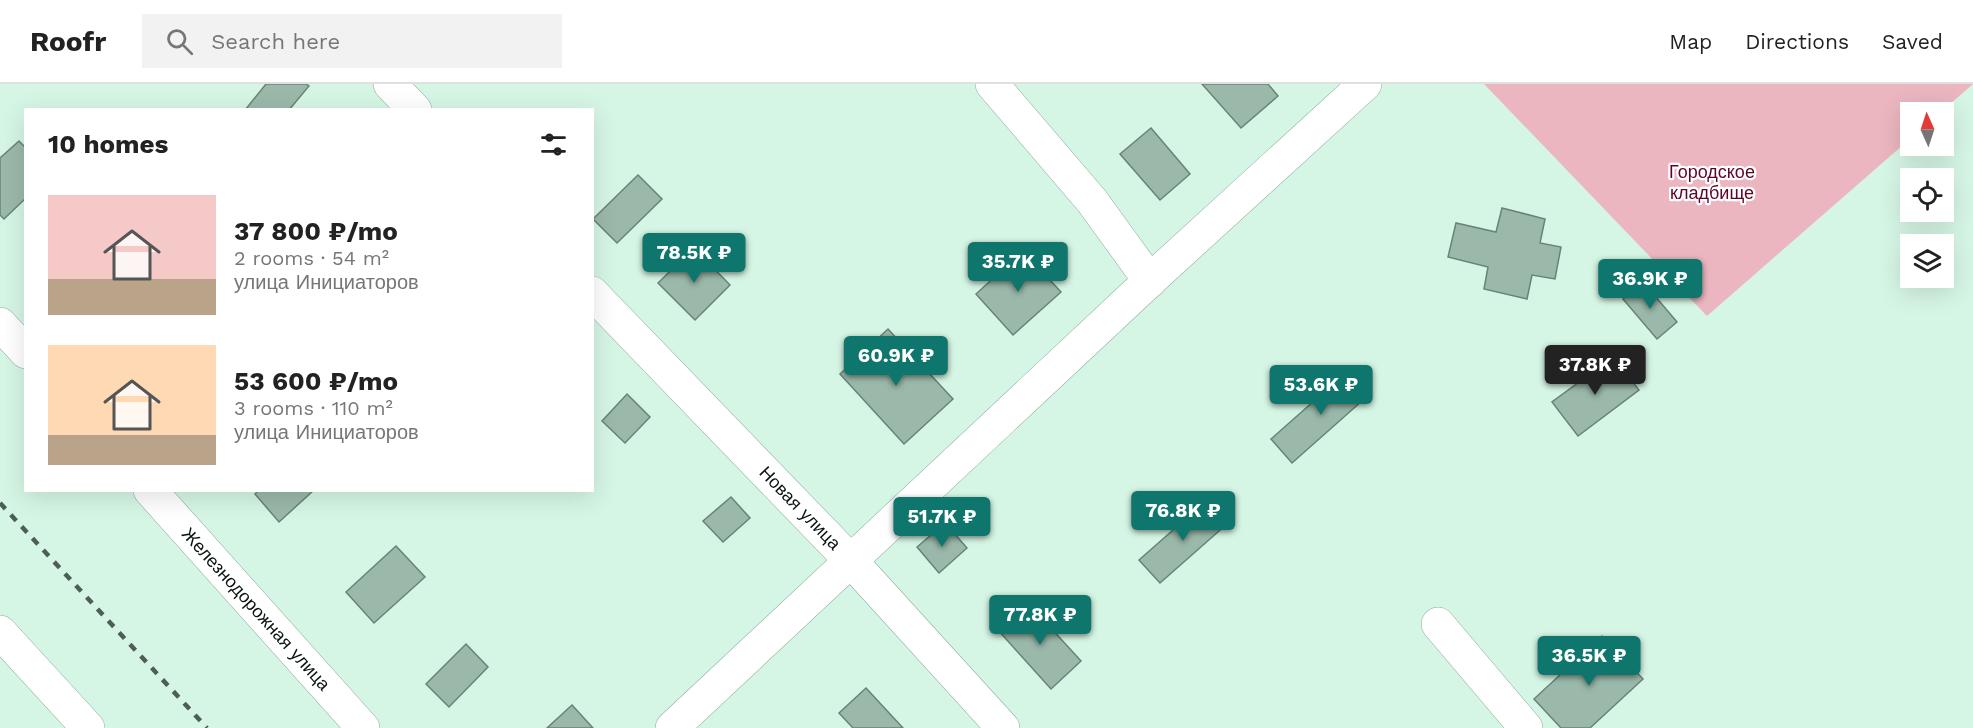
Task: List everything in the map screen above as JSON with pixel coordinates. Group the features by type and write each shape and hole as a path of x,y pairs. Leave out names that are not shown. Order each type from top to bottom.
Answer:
{"street":[{"path":"390,84 413,108"},
{"path":"992,84 1092,201 1150,281"},
{"path":"672,728 1150,281 1365,84"},
{"name":"Новая улица","path":"594,295 851,561 1003,728"},
{"path":"0,324 24,350"},
{"name":"Железнодорожная улица","path":"152,492 363,728"},
{"path":"1438,624 1526,728"},
{"path":"0,632 88,728"}],"green space":[{"name":"Городское кладбище","path":"1484,84 1973,84 1952,102 1900,102 1900,148 1707,316"}],"building":[{"path":"266,84 306,84 309,86 291,108 247,108"},
{"path":"1202,84 1268,84 1278,96 1241,128"},
{"path":"1151,128 1190,174 1160,200 1120,154"},
{"path":"19,141 24,146 24,200 4,219 0,215 0,158"},
{"path":"638,175 662,199 617,243 594,218"},
{"path":"1502,208 1545,219 1540,243 1561,247 1555,279 1532,275 1527,299 1484,289 1488,267 1448,257 1456,223 1496,232"},
{"path":"694,248 730,285 695,320 658,283"},
{"path":"1023,251 1061,292 1013,335 976,294"},
{"path":"1643,282 1677,322 1657,339 1623,299"},
{"path":"888,329 953,399 904,444 840,374"},
{"path":"1613,357 1639,390 1578,436 1552,402"},
{"path":"1350,369 1371,393 1292,463 1271,439"},
{"path":"627,394 650,417 625,443 602,421"},
{"path":"257,492 312,492 279,522 255,494"},
{"path":"731,497 750,518 723,542 703,521"},
{"path":"1206,501 1227,524 1160,583 1139,560"},
{"path":"945,523 967,548 939,573 917,547"},
{"path":"396,546 425,577 374,623 346,592"},
{"path":"1028,603 1081,661 1051,689 998,630"},
{"path":"1602,636 1643,679 1590,728 1561,728 1534,699"},
{"path":"466,644 488,667 449,707 426,684"},
{"path":"866,688 903,728 853,728 839,713"},
{"path":"572,705 593,728 547,728"}],"railway":[{"path":"0,503 207,728"}]}
